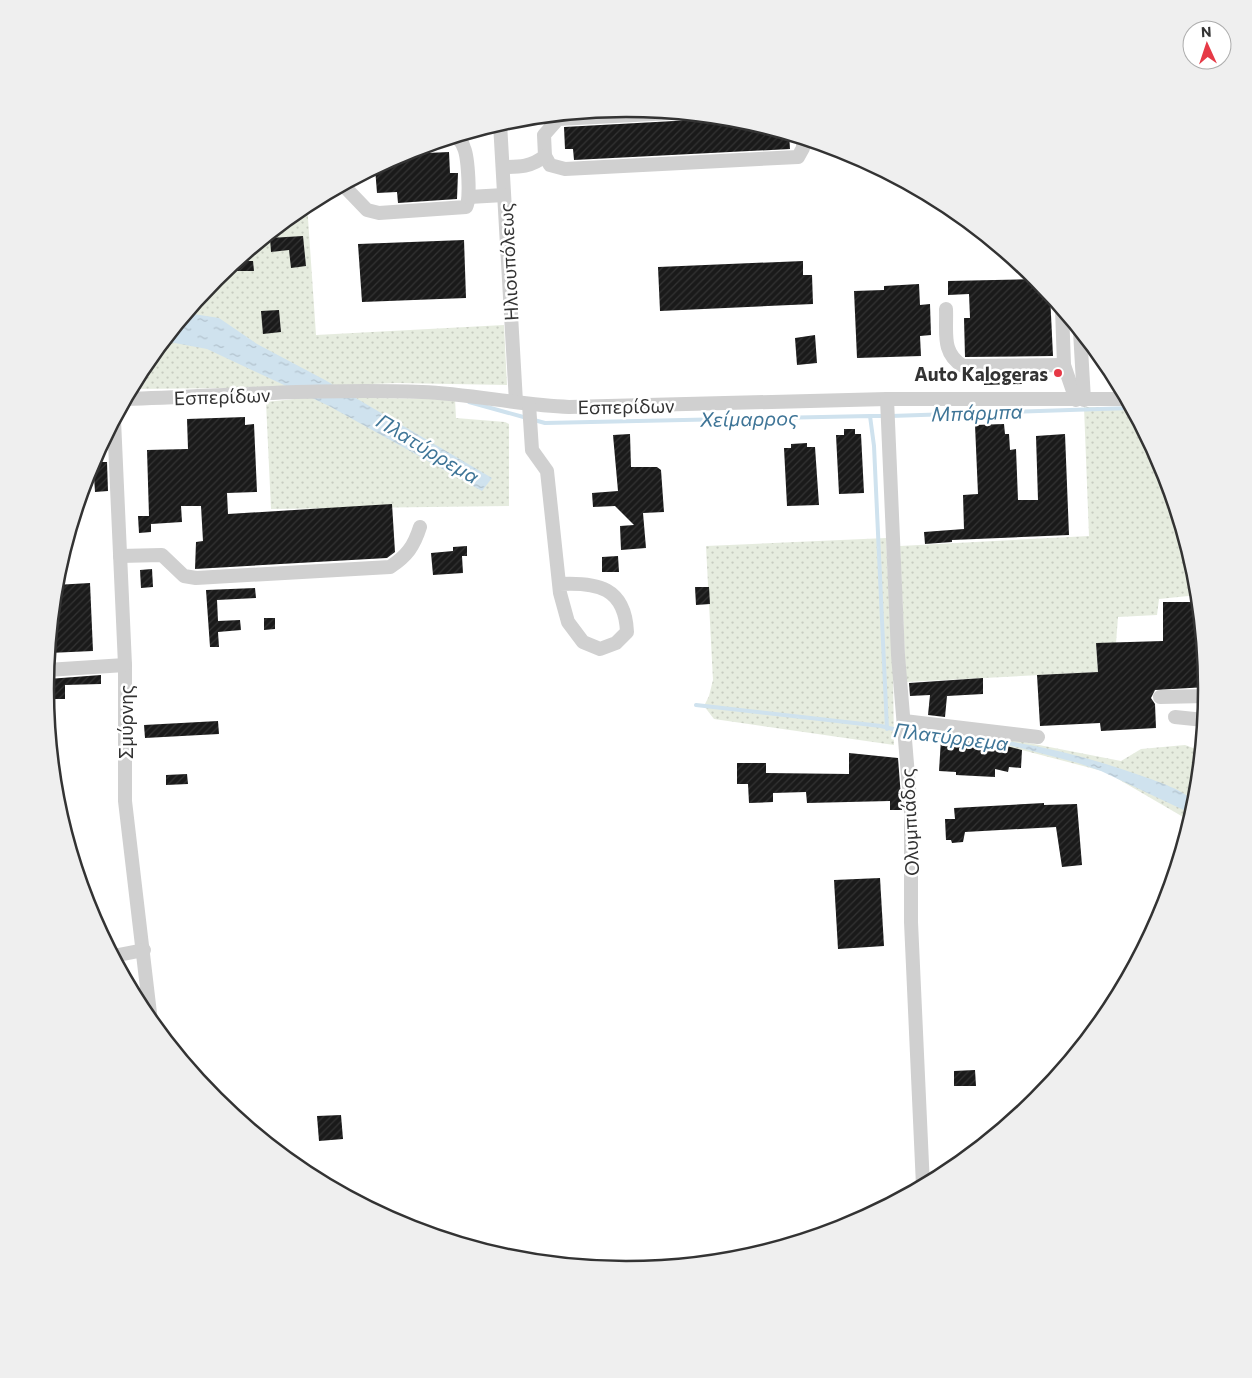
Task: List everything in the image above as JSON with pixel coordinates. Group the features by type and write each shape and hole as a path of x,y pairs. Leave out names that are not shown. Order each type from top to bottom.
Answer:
{"street":[{"path":"556,121 544,135 545,156 550,165 565,169 798,157 803,145"},
{"name":"Ηλιουπόλεως","path":"501,131 504,195 523,403 532,450 547,471 559,584"},
{"path":"347,189 367,210 379,213 461,208 469,204 466,151 461,141"},
{"path":"503,167 525,167 535,164 545,156"},
{"path":"469,197 504,195"},
{"path":"946,310 947,349 953,360 963,366 1064,365"},
{"path":"1062,320 1064,365 1080,400"},
{"path":"1080,341 1080,400"},
{"name":"Εσπερίδων","path":"133,399 400,391 485,396 523,403 615,406 887,398 1120,400"},
{"name":"Ολυμπιάδος","path":"887,398 898,655 910,812 912,922 924,1178"},
{"name":"Σμύρνης","path":"115,433 124,665 126,801 144,950 146,1000"},
{"path":"120,556 162,555 184,576 196,578 390,566 404,558 414,546 420,527"},
{"path":"580,583 599,587 614,595 622,605 627,632 616,643 600,649 583,642 568,622 559,584 580,583"},
{"path":"55,670 124,665"},
{"path":"1160,697 1198,696"},
{"path":"1175,717 1197,719"},
{"path":"904,721 1038,738"},
{"path":"120,955 144,950"}],"shaded area":[{"path":"308,213 316,335 504,325 507,385 397,383 345,385 368,398 455,399 456,418 505,422 509,424 509,506 271,509 266,402 304,398 237,388 139,389 172,341 221,284 278,235"},
{"path":"1084,407 1124,407 1155,470 1168,505 1179,541 1190,596 1159,599 1157,615 1118,617 1116,643 1096,643 1098,672 906,682 900,546 1089,536"},
{"path":"886,538 893,673 894,745 714,719 704,706 713,680 706,546"},
{"path":"909,733 988,735 1121,761 1141,749 1185,745 1195,749 1183,817 1106,772 1022,750 958,742"}],"water":[{"path":"194,314 219,318 257,344 325,380 492,478 482,491 329,406 207,349 171,342"},
{"path":"910,734 969,736 1028,744 1114,766 1156,781 1188,796 1185,811 1101,771 1078,763 1005,744 964,739 941,739"}],"building":[{"path":"686,120 738,128 774,136 789,141 790,149 574,160 573,149 565,149 564,127"},
{"path":"449,152 450,173 458,173 457,199 398,203 397,192 377,193 376,175 427,153"},
{"path":"303,236 306,266 291,268 289,250 271,252 270,241 275,238"},
{"path":"464,240 466,298 362,302 358,244"},
{"path":"247,261 253,261 254,271 236,271"},
{"path":"803,261 803,275 812,275 813,304 660,311 658,267"},
{"path":"1026,279 1051,306 1053,356 965,357 964,318 970,318 969,294 948,295 948,281"},
{"path":"919,284 920,305 930,304 931,335 920,336 921,356 857,358 854,291 884,290 884,286"},
{"path":"279,310 281,332 263,334 261,311"},
{"path":"815,335 817,363 797,365 795,338"},
{"path":"1022,374 1022,384 984,385 984,375"},
{"path":"245,417 245,425 254,424 257,492 227,493 228,514 392,504 395,552 387,558 195,569 196,542 203,541 201,506 181,506 182,522 151,524 151,532 139,533 138,516 149,516 147,450 188,449 187,419"},
{"path":"1004,424 1005,434 1009,434 1010,450 1016,449 1018,500 1038,500 1036,436 1065,434 1069,535 952,540 952,542 925,544 924,532 964,529 963,495 978,494 975,425"},
{"path":"844,429 855,429 855,434 861,434 864,493 839,494 836,435 844,435"},
{"path":"630,434 631,467 657,467 661,470 664,512 643,513 646,548 621,550 620,526 634,525 615,506 593,507 592,493 618,491 613,435"},
{"path":"807,443 807,447 815,447 819,505 787,506 784,448 791,448 791,444"},
{"path":"101,462 107,462 108,491 95,492 94,478 97,470"},
{"path":"467,546 467,556 462,556 463,573 433,575 431,553 453,551 453,547"},
{"path":"618,556 619,572 602,572 602,557"},
{"path":"152,569 153,587 141,588 140,570"},
{"path":"90,583 93,651 55,653 64,584"},
{"path":"695,587 709,587 710,604 696,605"},
{"path":"255,588 256,598 217,600 218,621 240,620 241,630 218,632 219,647 210,647 206,590"},
{"path":"1163,602 1191,602 1197,652 1198,688 1155,690 1151,698 1155,704 1156,728 1101,731 1100,723 1040,726 1037,675 1098,672 1096,643 1163,641"},
{"path":"264,618 275,618 275,629 264,630"},
{"path":"101,675 101,684 65,685 65,699 54,699 54,679"},
{"path":"983,678 983,694 947,696 945,717 928,715 930,695 910,696 909,683"},
{"path":"218,721 219,734 145,738 144,725"},
{"path":"941,739 999,744 1022,750 1021,768 1009,767 1008,772 995,769 995,777 956,775 956,772 939,771"},
{"path":"849,753 898,758 902,810 890,810 890,801 807,803 806,792 773,793 773,802 749,803 748,784 737,784 737,763 766,763 766,773 849,774"},
{"path":"187,774 188,784 166,785 166,775"},
{"path":"1044,803 1044,805 1077,804 1082,865 1062,867 1056,827 965,832 963,842 952,843 951,840 946,840 945,819 955,819 954,808"},
{"path":"880,878 884,946 838,949 834,880"},
{"path":"975,1070 976,1086 954,1086 954,1071"},
{"path":"341,1115 343,1139 319,1141 317,1116"}],"waterway":[{"name":"Χείμαρρος","path":"469,402 527,418"},
{"name":"Μπάρμπα","path":"891,416 1125,408"},
{"name":"Μπάρμπα","path":"870,416 884,416"},
{"name":"Χείμαρρος","path":"534,420 545,423 870,416 874,446 887,729"},
{"name":"Πλατύρρεμα","path":"696,705 881,726 905,732 932,734"}],"place":[{"name":"Auto Kalogeras","path":"1058,373"}]}
